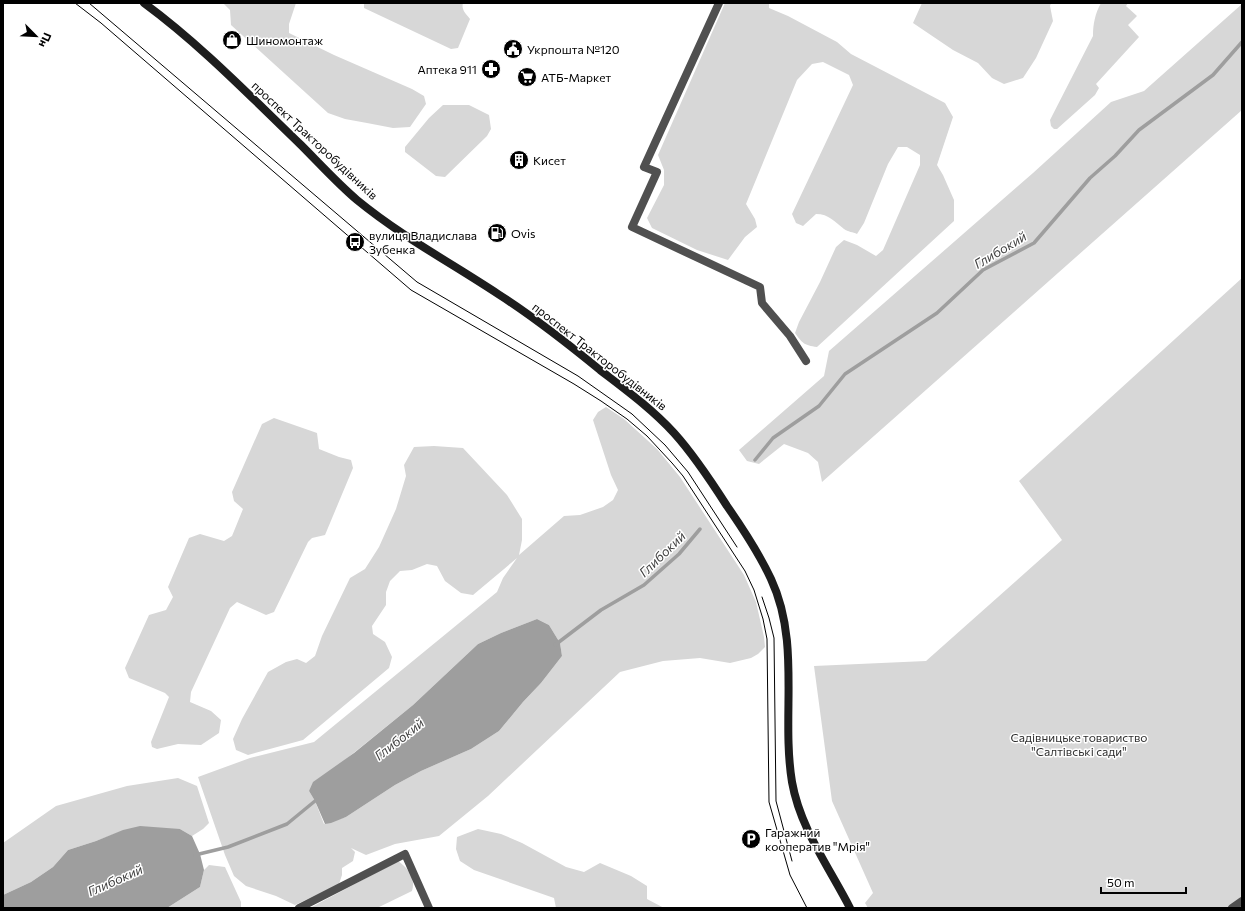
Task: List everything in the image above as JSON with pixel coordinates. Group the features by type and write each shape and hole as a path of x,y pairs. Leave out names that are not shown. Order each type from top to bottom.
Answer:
{"main road":[{"name":"проспект Тракторобудівників","path":"144,3 158,13 218,65 356,199 418,244 512,303 586,358 660,419 675,434 703,469 758,554 773,581 779,598 787,636 789,672 789,762 793,786 800,810 811,838 850,908"}],"street":[{"path":"719,3 644,167 657,172 632,227 760,287 762,303 790,336 806,361"},
{"path":"299,908 405,854 429,908"},
{"path":"1232,908 1242,901"}],"green space":[{"path":"223,3 296,3 289,24 289,33 334,55 412,89 424,96 426,104 410,127 393,128 345,119 328,113 231,25 230,10"},
{"path":"364,3 463,3 463,10 470,19 458,48 451,49 364,8"},
{"path":"725,3 769,3 769,8 788,16 837,42 851,54 945,103 953,117 937,165 954,200 954,221 817,347 809,346 804,343 795,333 836,247 844,240 857,245 876,256 883,250 920,165 920,155 907,147 898,147 888,164 864,223 857,234 846,230 832,219 821,214 816,214 803,226 796,223 792,214 853,85 849,75 823,62 812,64 797,80 746,204 755,219 757,227 745,237 728,260 697,250 652,228 647,218 664,185 664,170 658,155"},
{"path":"922,3 1051,3 1050,6 1053,21 1036,58 1023,78 1004,84 992,78 978,63 953,50 913,23"},
{"path":"1101,3 1128,3 1126,6 1137,16 1128,25 1139,37 1096,84 1099,88 1095,95 1057,129 1054,129 1051,126 1050,120 1093,36 1093,27 1097,11"},
{"path":"1242,4 1242,110 822,482 818,462 808,453 784,444 759,464 747,461 739,450 824,376 829,351 1033,173 1111,102 1144,91"},
{"path":"443,105 469,105 489,115 491,129 487,136 445,177 436,176 405,152 405,147 429,118"},
{"name":"Садівницьке товариство \"Салтівські сади\"","path":"1242,278 1242,908 868,908 865,903 873,893 832,801 814,666 926,661 1062,540 1019,481"},
{"path":"606,407 624,419 657,449 680,477 744,575 756,602 765,647 751,658 730,663 700,658 663,661 620,672 488,796 439,836 395,844 366,855 351,848 355,852 353,861 342,868 342,875 339,884 295,905 276,896 246,886 234,876 225,855 198,777 250,758 314,742 497,592 503,578 517,558 473,595 461,593 445,581 437,566 427,564 412,570 400,571 390,581 386,592 386,605 372,626 373,634 385,642 392,657 389,668 303,740 248,755 236,750 233,739 242,719 268,672 286,662 297,659 306,663 315,656 322,636 350,578 365,569 379,547 396,509 406,476 404,465 414,447 434,446 463,448 507,495 522,519 522,540 519,555 564,516 580,515 603,507 613,500 618,490 611,475 593,420 598,412","holes":["537,619 549,625 560,643 562,656 541,683 499,731 471,749 421,771 395,785 346,817 324,824 315,801 309,791 335,768 413,705 478,644"]},
{"path":"274,418 317,433 319,449 351,460 353,468 325,535 312,538 308,542 274,612 266,615 237,602 230,608 191,692 190,702 211,711 221,720 219,733 201,745 178,744 157,749 152,747 151,742 169,697 165,693 129,678 125,668 149,615 166,610 173,597 168,587 189,538 200,534 224,541 232,536 243,509 234,501 232,492 262,424"},
{"path":"178,778 197,786 209,823 203,829 192,836 180,829 125,830 68,850 53,867 31,882 3,895 3,843 56,806 127,786"},
{"path":"478,829 501,834 522,843 566,867 584,872 600,863 631,876 647,886 647,899 664,908 556,908 554,898 474,870 460,861 456,849 457,837"},
{"path":"398,861 405,867 412,878 412,891 377,908 310,908"},
{"path":"209,865 225,867 241,902 241,908 167,908 200,887 204,870"}],"water":[{"path":"537,619 549,625 560,643 562,656 541,683 499,731 471,749 421,771 395,785 346,817 325,824 309,791 313,782 354,753 413,705 478,644"},
{"path":"140,826 180,829 192,836 200,854 204,870 200,887 167,908 3,908 3,895 31,882 53,867 68,850 123,830"}],"waterway":[{"name":"Глибокий","path":"755,460 773,438 819,406 845,374 937,313 983,270 1034,243 1090,178 1115,156 1139,130 1213,75 1242,42"},
{"name":"Глибокий","path":"555,645 601,610 644,585 679,554 700,529"},
{"name":"Глибокий","path":"195,855 228,847 287,824 315,801 319,800"}],"tram line":[{"path":"75,3 101,23 411,290 601,401 627,419 647,436 683,476 745,571 754,590 763,619 767,639 769,802 790,875 807,908"},
{"path":"89,3 417,282 578,376 632,414 665,445 688,472 737,547"},
{"path":"762,597 774,638 776,801 792,861"}],"place":[{"name":"Шиномонтаж","path":"232,40"},
{"name":"Укрпошта №120","path":"513,49"},
{"name":"Аптека 911","path":"491,69"},
{"name":"АТБ-Маркет","path":"527,77"},
{"name":"Кисет","path":"519,160"},
{"name":"Ovis","path":"497,233"},
{"name":"вулиця Владислава Зубенка","path":"355,242"},
{"name":"Гаражний кооператив \"Мрія\"","path":"751,839"}]}
